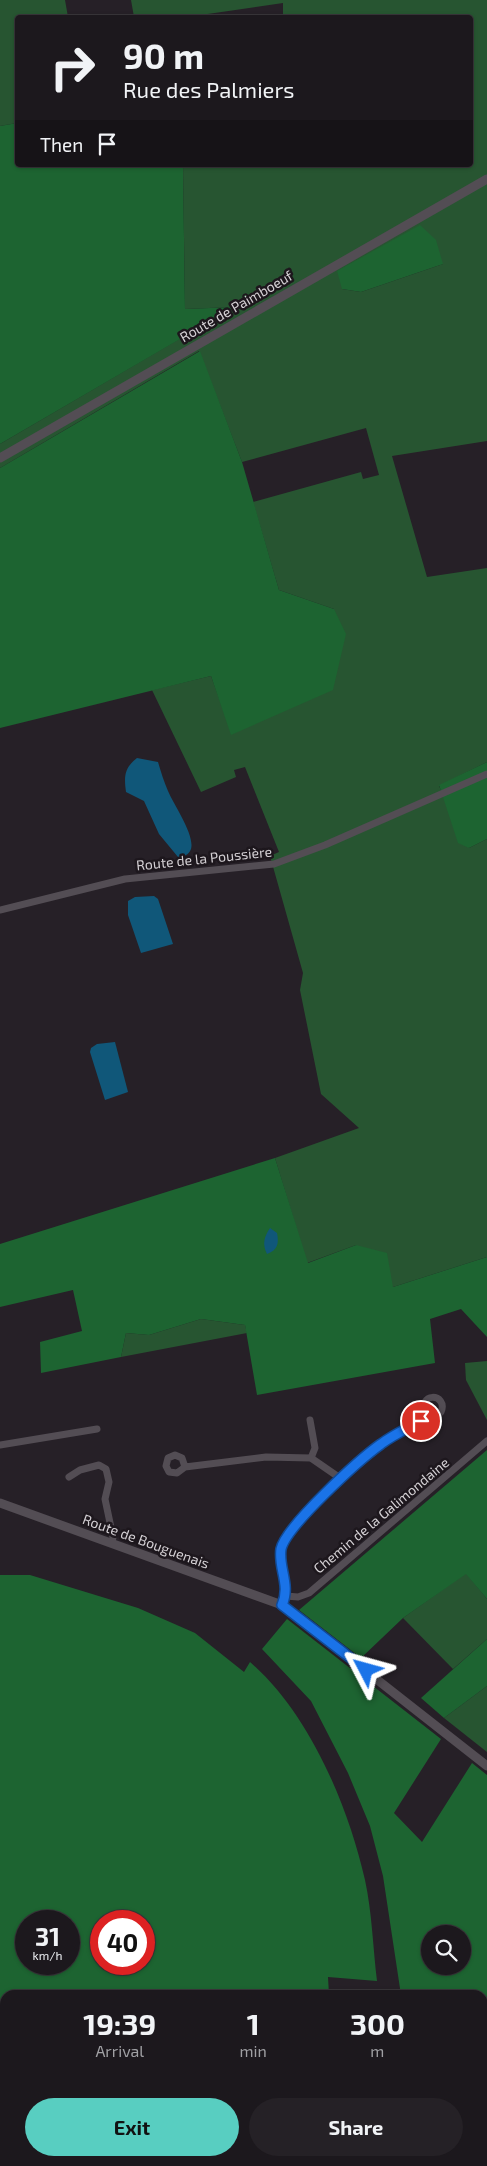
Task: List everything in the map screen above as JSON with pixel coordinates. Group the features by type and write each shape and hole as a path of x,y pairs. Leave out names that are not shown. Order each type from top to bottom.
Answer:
{"street":[{"name":"Route de Paimboeuf","path":"0,458 487,179"},
{"name":"Route de la Poussière","path":"0,910 126,879 274,864 325,845 487,774"},
{"path":"284,1600 281,1556 284,1542 307,1513 340,1478 382,1442 421,1421 427,1415"},
{"path":"310,1420 315,1448 311,1458"},
{"path":"0,1445 97,1429"},
{"name":"Chemin de la Galimondaine","path":"284,1600 309,1593 487,1441"},
{"path":"185,1468 266,1457 311,1458 340,1478"},
{"path":"70,1477 80,1470 99,1465 106,1469 109,1482 105,1498 113,1537 112,1543"},
{"name":"Route de Bouguenais","path":"0,1503 112,1543 284,1600 487,1766"}],"green space":[{"path":"0,0 65,0 68,15 15,15 15,123 0,126"},
{"path":"131,0 487,0 487,441 392,456 427,577 487,568 487,762 439,786 469,848 487,839 487,1257 393,1287 356,1245 307,1263 275,1158 359,1128 321,1094 300,990 303,973 270,856 279,852 245,767 234,770 236,777 201,792 152,690 211,676 232,734 334,609 279,590 253,502 361,472 363,479 379,475 366,428 242,462 199,351 0,468 0,444 234,307 185,309 183,167 473,167 473,15 283,15 283,3 201,15 134,15","holes":["443,264 361,292 342,289"]},
{"path":"15,123 15,167 183,167 185,309 235,307 0,444 0,126"},
{"path":"420,225 436,240 443,264 361,292 342,289 337,271"},
{"path":"200,351 242,462 279,590 334,609 346,634 333,690 231,735 211,676 0,728 0,468"},
{"path":"487,762 487,839 469,848 458,843 439,785"},
{"path":"275,1158 308,1263 356,1245 387,1253 393,1287 487,1257 487,1337 461,1309 430,1319 435,1363 257,1395 245,1325 201,1319 149,1335 126,1333 121,1357 41,1373 40,1342 82,1331 73,1290 0,1307 0,1244"},
{"path":"201,1319 245,1325 247,1333 121,1357 126,1333 149,1335"},
{"path":"487,1361 487,1420 466,1380 465,1363"},
{"path":"487,1450 487,1599 466,1574 403,1618 361,1658 299,1610"},
{"path":"466,1573 487,1599 487,1639 453,1669 403,1618"},
{"path":"0,1575 30,1575 138,1608 195,1633 244,1672 250,1662 271,1683 308,1734 337,1792 348,1821 365,1880 371,1917 377,1981 328,1977 329,1990 0,1990"},
{"path":"287,1619 441,1739 394,1813 422,1842 472,1763 487,1775 487,1990 400,1990 383,1876 370,1826 348,1773 311,1701 262,1649"},
{"path":"487,1639 487,1686 444,1718 421,1698"},
{"path":"487,1686 487,1752 444,1718"}],"water":[{"path":"137,758 158,762 168,791 190,836 191,849 189,853 182,857 178,857 159,834 144,801 126,792 127,769"},
{"path":"154,896 158,899 173,944 141,953 128,915 128,901 135,897"},
{"path":"115,1042 128,1092 105,1100 90,1052 91,1048 97,1044"},
{"path":"270,1228 277,1233 278,1243 276,1248 267,1254 264,1241"}],"route":[{"path":"366,1670 282,1605 286,1596 286,1583 281,1548 291,1532 307,1513 340,1478 382,1442 421,1421"}]}
